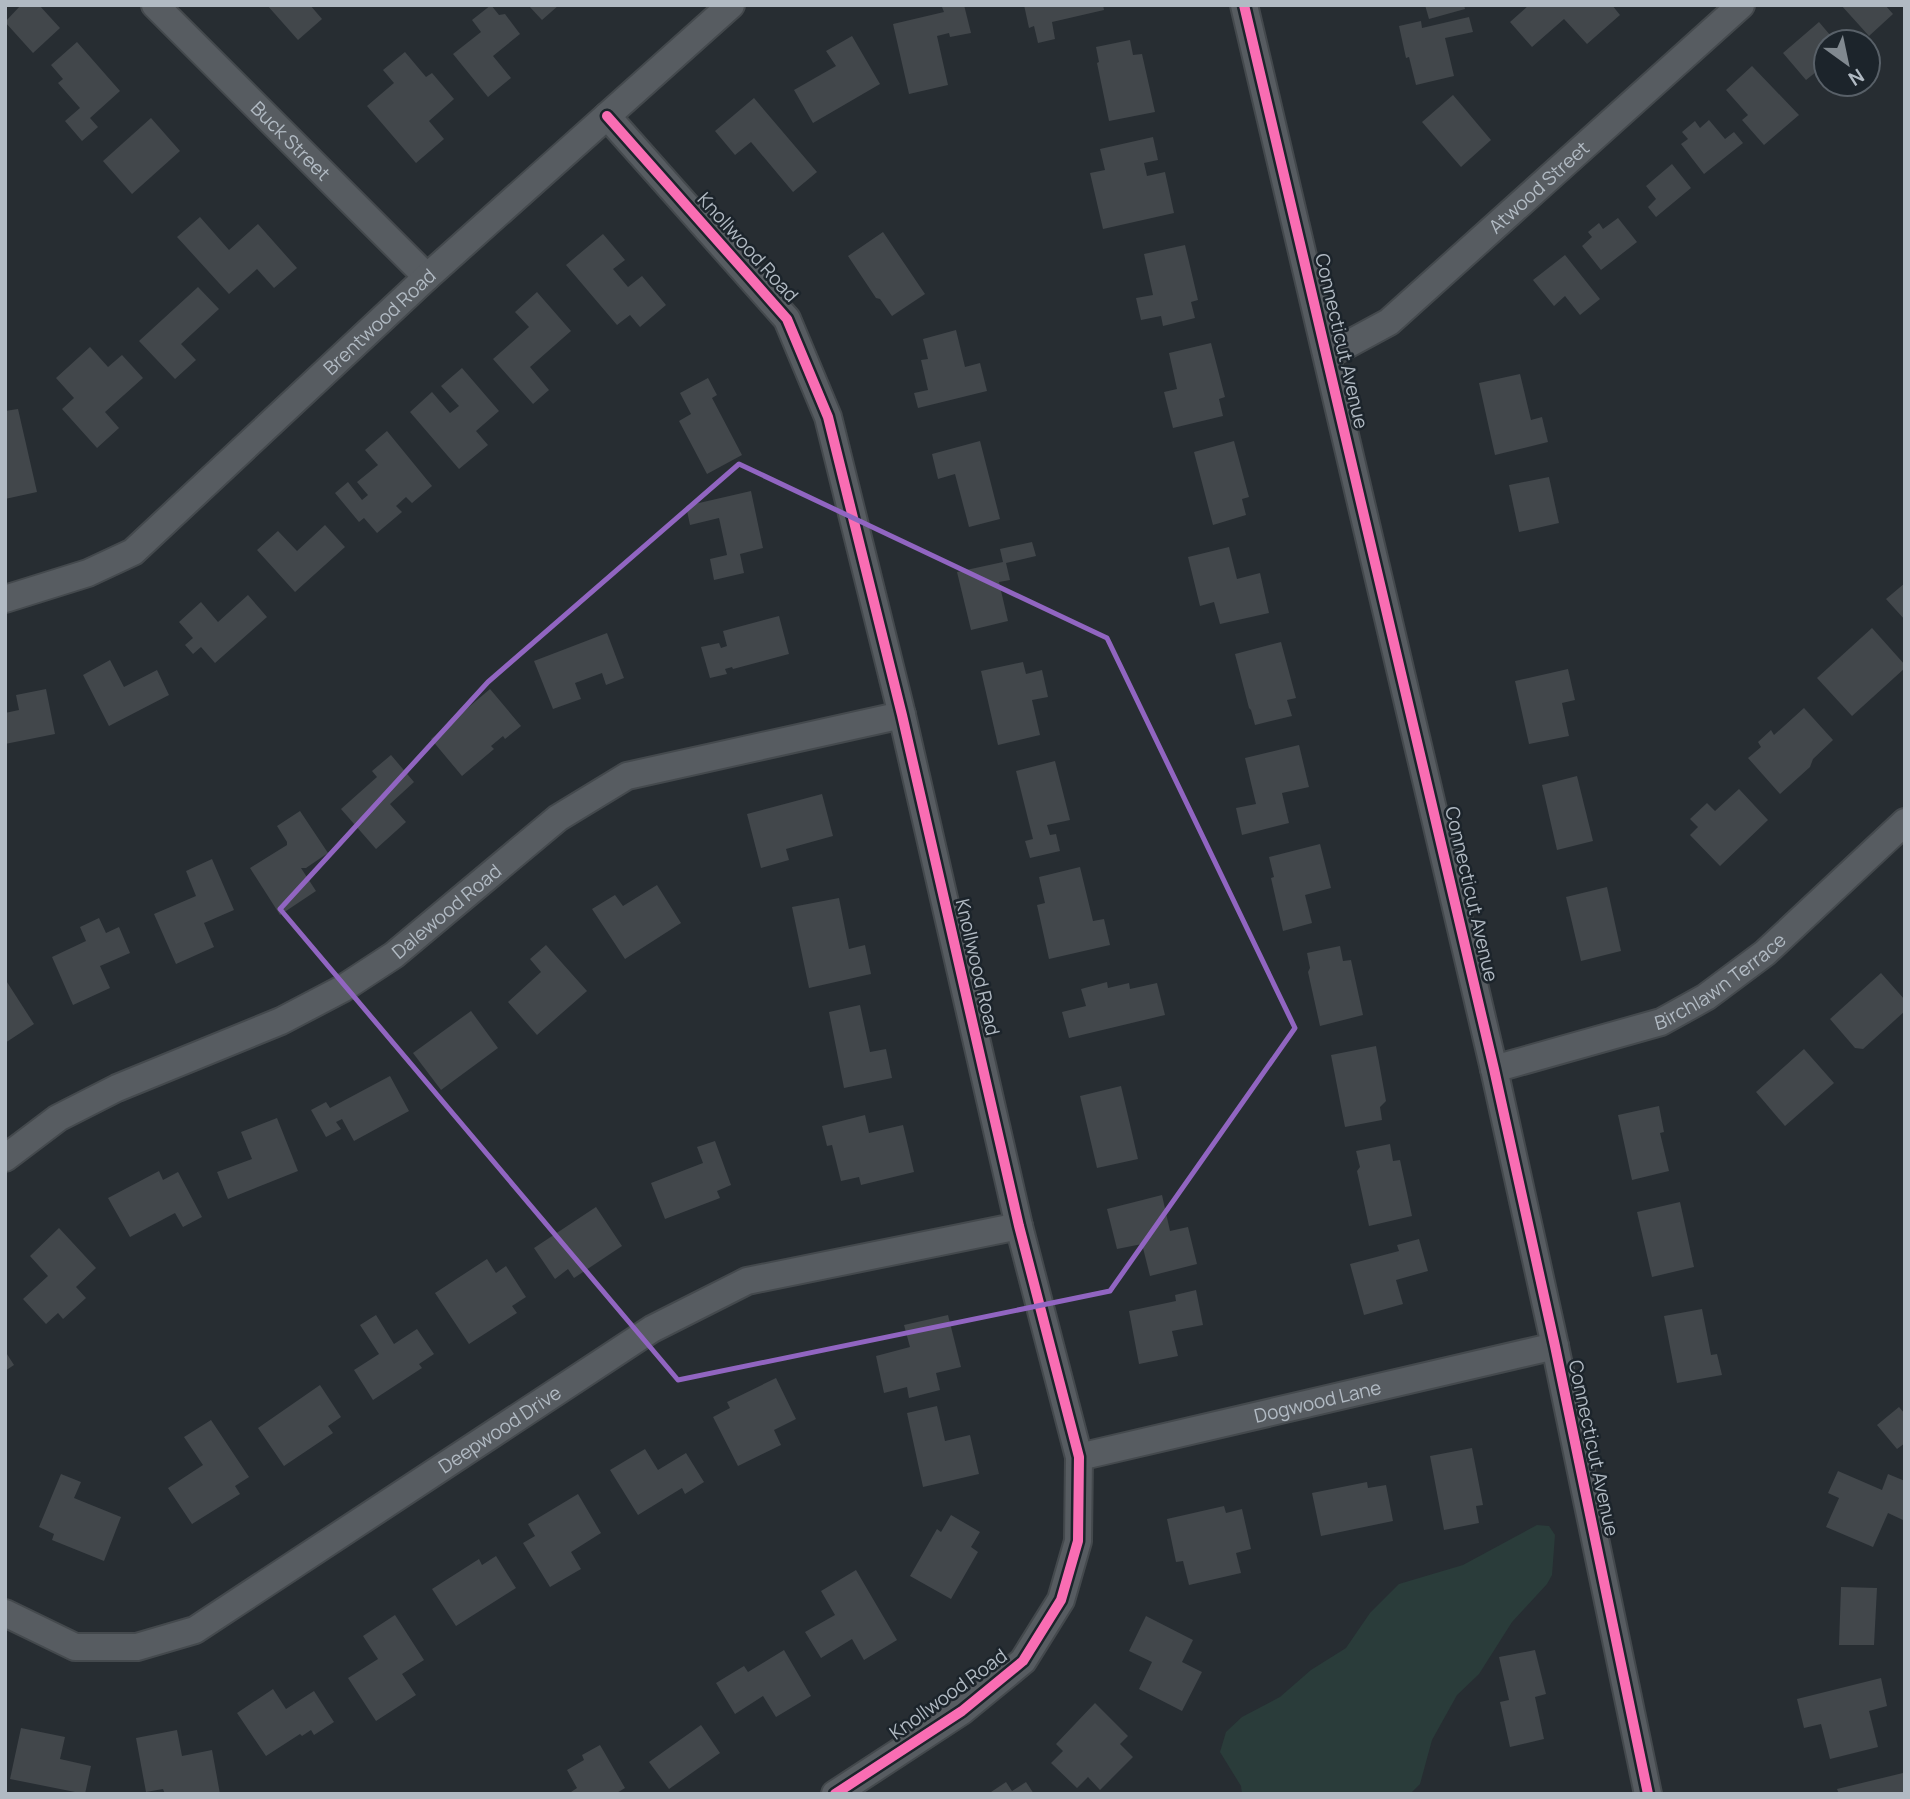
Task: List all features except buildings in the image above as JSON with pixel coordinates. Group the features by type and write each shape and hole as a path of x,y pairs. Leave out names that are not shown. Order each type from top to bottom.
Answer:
{"street":[{"name":"Buck Street","path":"155,5 427,277"},
{"name":"Brentwood Road","path":"5,599 88,573 133,552 427,277 731,5"},
{"name":"Connecticut Avenue","path":"1244,5 1494,1069 1556,1346 1648,1794"},
{"name":"Atwood Street","path":"1328,355 1388,322 1741,5"},
{"name":"Knollwood Road","path":"607,116 787,319 828,417 902,715 1019,1226 1079,1457 1078,1541 1061,1600 1024,1661 962,1711 835,1794"},
{"name":"Dalewood Road","path":"5,1158 58,1118 105,1094 281,1021 342,989 394,955 558,818 627,776 902,715"},
{"name":"Birchlawn Terrace","path":"1494,1069 1661,1022 1706,997 1765,953 1905,822"},
{"name":"Deepwood Drive","path":"5,1613 75,1647 137,1647 195,1630 652,1329 747,1281 1019,1226"},
{"name":"Dogwood Lane","path":"1079,1457 1556,1346"}],"highlighted area":[{"path":"739,464 1107,638 1295,1028 1110,1291 678,1380 280,909 488,682"}],"shaded area":[{"path":"1537,1525 1549,1526 1555,1535 1552,1575 1512,1622 1479,1674 1457,1695 1432,1740 1420,1784 1410,1794 1242,1794 1241,1786 1220,1752 1226,1732 1242,1717 1280,1697 1311,1670 1346,1648 1370,1613 1399,1584 1463,1565"}],"cycle path":[{"path":"1244,5 1494,1069 1555,1346 1648,1794"},
{"path":"607,116 787,319 828,417 902,715 1019,1226 1079,1457 1078,1541 1061,1600 1023,1661 962,1711 835,1794"}]}
